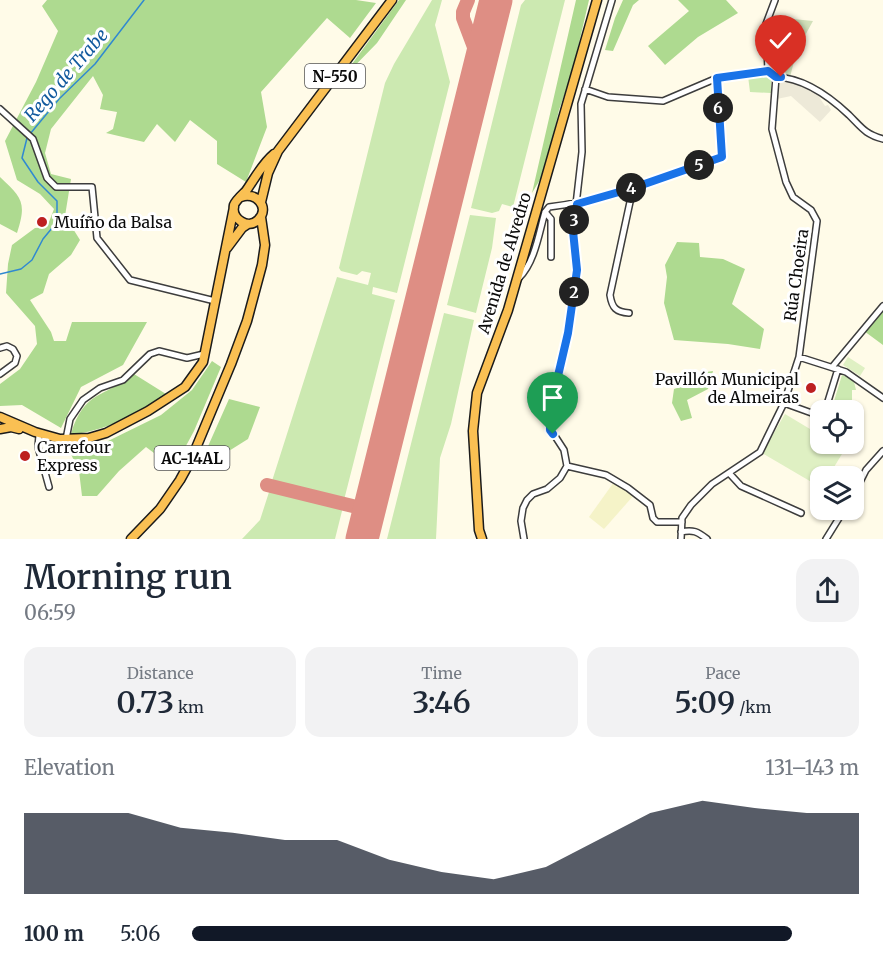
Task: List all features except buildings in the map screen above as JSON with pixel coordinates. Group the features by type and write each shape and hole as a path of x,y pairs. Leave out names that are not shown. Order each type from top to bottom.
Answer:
{"highway":[{"name":"N-550","path":"254,221 262,212 261,202 268,173 278,151 392,0"},
{"name":"Avenida de Alvedro","path":"482,539 479,530 473,431 474,412 480,384 517,280 528,256 597,0"},
{"name":"N-550","path":"234,207 265,161 278,151"},
{"path":"241,197 250,195 261,202"},
{"path":"234,207 239,221 254,221"},
{"path":"0,417 0,428 20,429 39,435 79,440 106,433 148,411 185,387 202,362 234,207"},
{"path":"225,251 242,228 254,221"},
{"name":"AC-14AL","path":"131,539 160,509 191,460 247,321 262,265 260,237 254,221"},
{"path":"0,417 35,432 63,439"},
{"path":"0,417 14,417 63,439"}],"street":[{"path":"524,539 521,521 527,500 533,494 547,489 560,478 567,466 564,450 550,430 550,410 568,333 577,270 573,231 582,152 581,104 612,0"},
{"path":"768,71 766,24 776,0"},
{"path":"585,89 608,97 663,101 717,78 768,71 776,77 788,78 825,94 867,134 883,139"},
{"name":"Rúa Choeira","path":"682,522 682,518 691,505 712,484 760,452 784,403 799,357 817,221 811,210 794,197 786,182 772,129 776,77"},
{"path":"528,256 549,207 577,204 633,188 722,157 717,78"},
{"path":"0,109 33,139 48,178 56,187 92,187 97,238 130,280 216,301"},
{"path":"629,313 618,312 611,306 610,295 633,188"},
{"path":"545,212 550,219 551,256"},
{"path":"828,400 836,368 883,306"},
{"path":"0,348 7,346 13,349 17,356 15,363 0,374"},
{"path":"63,439 70,419 83,400 100,388 123,380 150,354 159,351 187,358 204,354"},
{"path":"799,357 846,372 883,398"},
{"path":"784,403 810,412"},
{"path":"39,435 38,447 49,487"},
{"path":"864,476 883,451"},
{"path":"567,466 606,475 628,488 650,505 652,518 657,522 682,522 681,536"},
{"path":"729,473 741,486 801,513"},
{"path":"826,539 838,520"},
{"path":"681,536 690,530 707,539"}],"shaded area":[{"path":"782,80 800,84 816,92 825,106 828,105 831,110 820,122 791,96 777,99 777,84"},
{"path":"614,482 634,495 604,529 589,517"}],"green space":[{"path":"47,0 356,0 376,3 350,38 327,18 261,92 267,127 246,182 217,164 217,141 190,120 175,142 157,124 144,142 106,133 113,129 117,112 100,109 103,95 93,76 51,129 45,153 51,174 71,179 65,216 80,240 71,255 49,274 43,293 30,300 51,332 54,341 66,341 72,322 147,322 123,365 81,387 61,428 22,405 0,406 0,384 20,369 37,344 35,326 6,293 12,245 35,228 47,227 54,209 40,194 17,180 5,141 36,82 58,31 42,6"},
{"path":"399,0 406,0 377,43 338,83"},
{"path":"432,0 442,0 435,25 450,82 397,293 373,287 372,294 395,300 344,500 272,481 337,277 368,285 371,273 362,271 357,275 341,271 339,268 385,83"},
{"path":"525,0 565,0 513,207 502,204 499,211 492,213 471,208 521,5"},
{"path":"576,0 589,0 572,73 559,110 551,145 541,178 532,193"},
{"path":"623,0 639,0 633,5 613,51 605,50 615,18"},
{"path":"678,0 726,0 738,13 698,37 665,65 648,46 689,11"},
{"path":"773,17 813,21 797,50 790,77 774,69 770,56 770,30"},
{"path":"761,74 771,77 771,93 750,92 748,76"},
{"path":"0,177 18,196 22,207 17,233 0,224"},
{"path":"470,215 496,218 492,248 476,313 447,305"},
{"path":"677,242 699,243 700,257 723,259 745,269 732,304 764,329 760,349 674,340 664,303 667,277 665,265"},
{"path":"883,311 883,345 864,331"},
{"path":"444,313 474,320 451,424 440,458 436,539 387,539"},
{"path":"848,357 865,368 860,376 843,365"},
{"path":"212,361 221,367 194,431 174,468 146,447 119,471 97,496 82,496 79,471 69,450 104,443 161,415 192,390"},
{"path":"713,371 708,389 687,400 692,418 681,421 672,403 674,389 683,386 687,375"},
{"path":"134,374 166,394 145,408 108,426 71,434 82,409 89,402"},
{"path":"842,375 853,378 856,390 852,390 852,400 834,400"},
{"path":"229,399 260,407 248,439 197,471"},
{"path":"785,414 810,429 810,454 842,454 835,466 810,466 810,481 762,453"},
{"path":"270,489 343,507 335,539 242,539 260,520"}],"waterway":[{"name":"Rego de Trabe","path":"30,134 59,99 95,64 144,0"},
{"name":"Rego de Trabe","path":"0,274 21,269 32,260 43,239 57,222 57,201 38,182 22,158 27,138"}],"taxiway":[{"path":"468,0 463,18 477,55 477,72"},
{"path":"492,0 495,3"},
{"path":"267,485 369,510"}],"runway":[{"path":"362,539 496,0"}],"place":[{"name":"Muíño da Balsa","path":"42,222"},
{"name":"Pavillón Municipal de Almeiras","path":"811,388"},
{"name":"Carrefour Express","path":"25,456"}],"route":[{"path":"553,434 550,430 550,410 566,346 577,270 573,249 577,204 633,188 722,157 717,78 768,71 776,77 781,77"}]}
